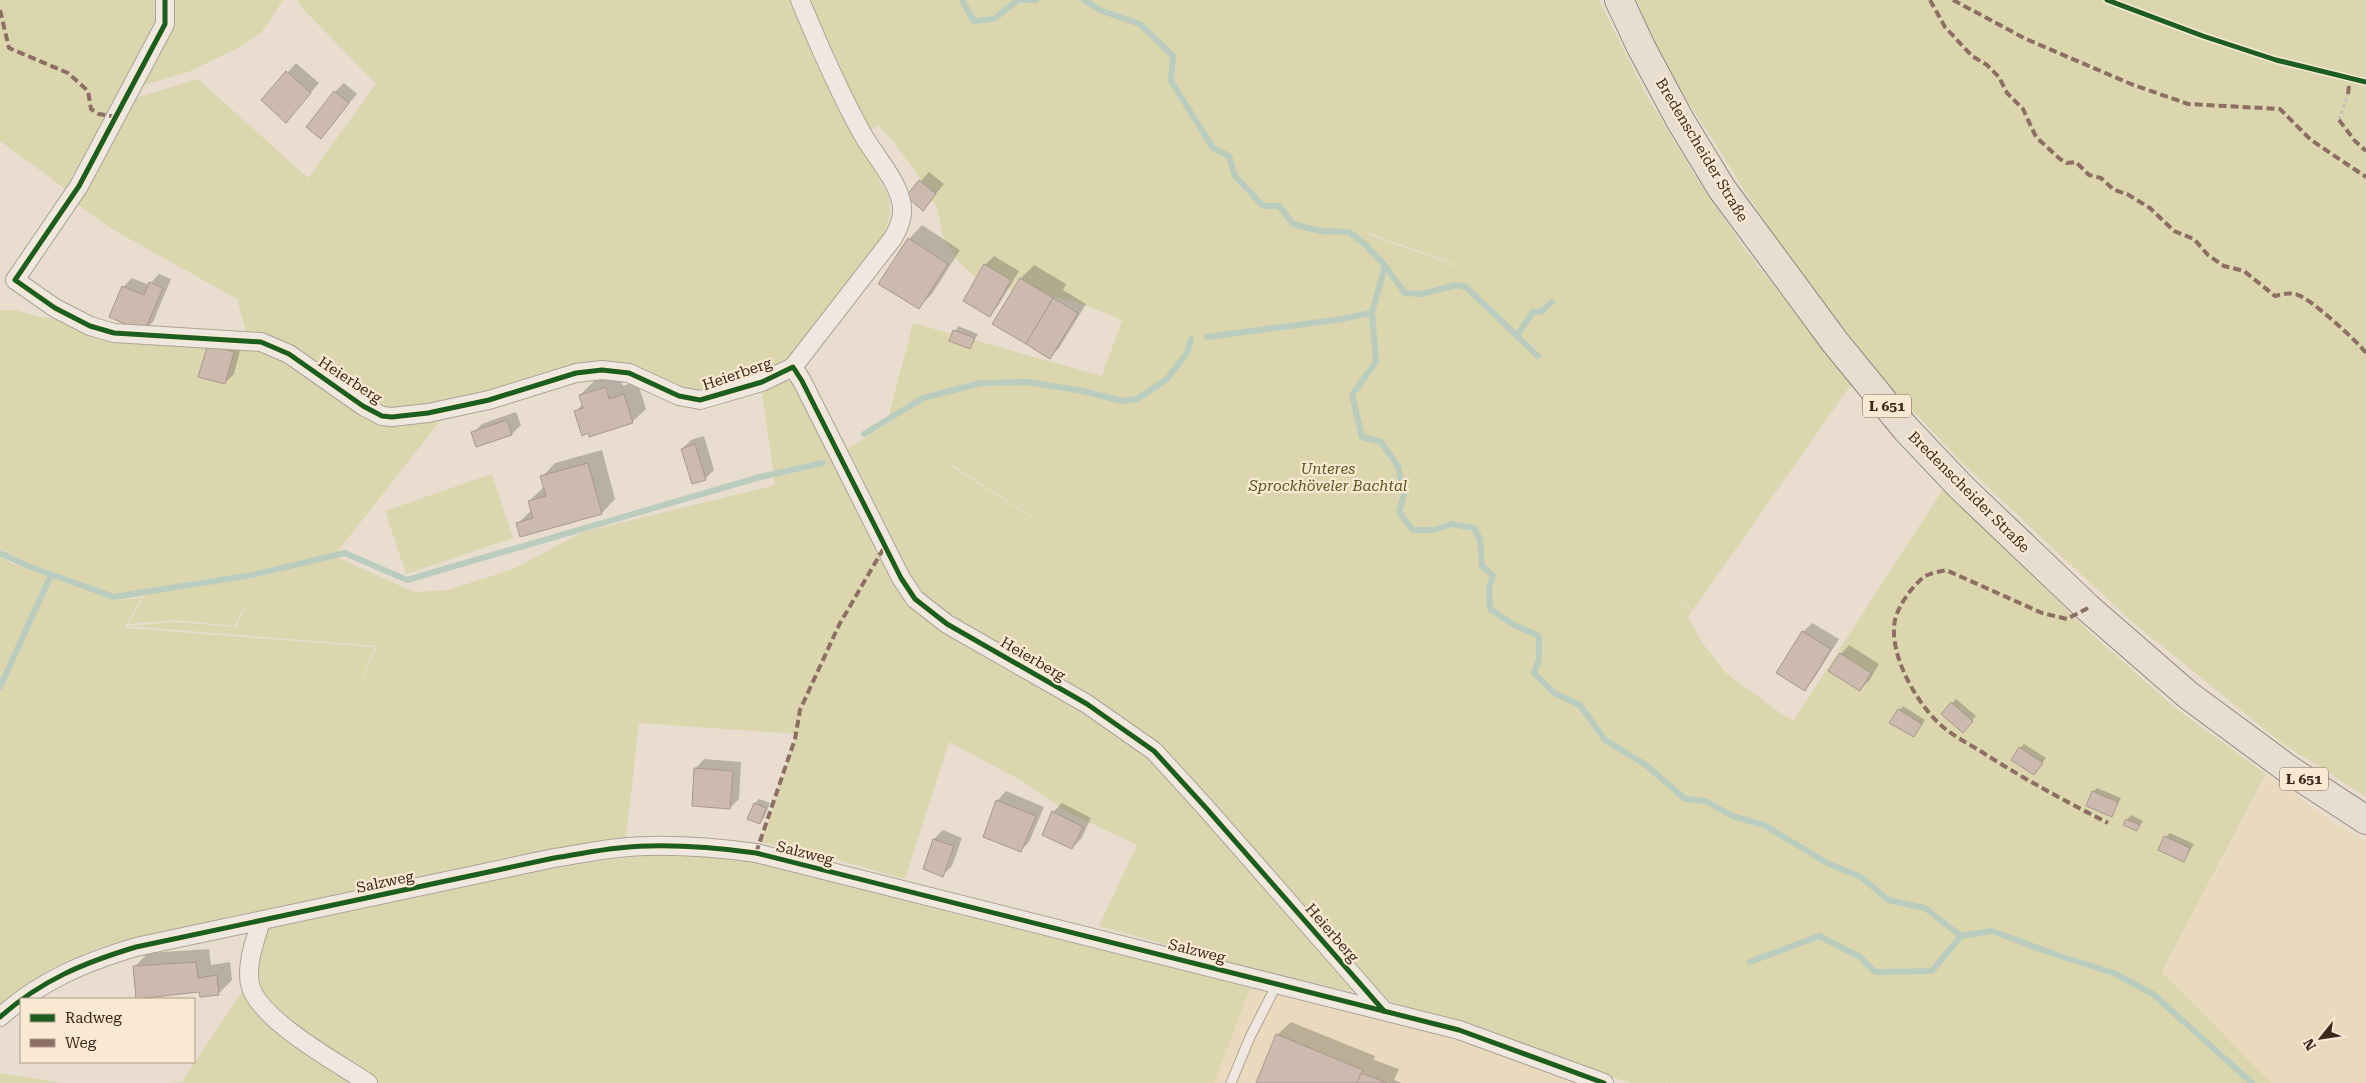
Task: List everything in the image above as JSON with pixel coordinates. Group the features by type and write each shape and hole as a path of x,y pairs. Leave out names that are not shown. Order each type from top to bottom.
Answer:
{"main road":[{"name":"Bredenscheider Straße","path":"1619,0 1641,47 1680,120 1722,189 1835,342 1906,429 1961,487 2088,608 2188,696 2288,769 2366,820"}],"street":[{"name":"Heierberg","path":"165,0 165,24 79,186 15,280 55,308 90,326 114,333 262,342 289,354 362,406 382,416 392,417 428,413 489,400 576,373 602,370 628,373 679,396 700,400 762,382 793,367 893,238 902,218 901,203 897,190 863,135 827,65 800,0"},
{"name":"Heierberg","path":"793,367 802,381 901,578 915,599 947,624 1087,704 1154,752 1206,808 1384,1011"},
{"name":"Salzweg","path":"22,998 49,980 91,961 196,933 261,921 554,858 619,848 713,847 756,853 1460,1030 1604,1083"},
{"path":"261,921 251,956 249,978 254,997 271,1016 297,1036 368,1083"},
{"name":"Salzweg","path":"0,1018 20,1000"}],"lane":[{"path":"1232,1083 1250,1037 1277,984"}],"path":[{"path":"2339,120 2348,94"}],"shaded area":[{"path":"2267,775 2336,824 2366,841 2366,1083 2250,1083 2156,986"},
{"path":"1252,986 1375,1016 1478,1047 1573,1083 1214,1083"}],"green space":[{"path":"0,0 162,0 163,14 71,193 0,141"},
{"path":"170,0 283,0 261,33 234,50 188,72 138,87"},
{"path":"297,0 795,0 861,144 889,198 890,216 882,241 789,366 690,400 632,364 576,367 396,415 248,337 237,299 112,229 73,201 128,105 139,97 198,79 308,178 376,84 303,9"},
{"name":"Unteres Sprockhöveler Bachtal","path":"804,0 1599,0 1644,91 1694,174 1746,251 1852,383 1693,610 1671,590 1692,611 1688,618 1704,645 1726,673 1783,715 1794,720 1943,489 2094,636 2174,707 2266,774 2162,972 2271,1083 1667,1083 1667,1081 1666,1083 1631,1083 1515,1047 1379,997 1330,942 1344,931 1329,942 1153,747 916,599 842,452 887,424 889,425 891,422 888,419 913,323 1102,376 1122,320 1072,300 1008,289 977,279 957,260 943,237 938,210 919,177 893,141 878,125 863,134","holes":["1366,232 1462,267 1462,268 1368,234","952,465 1109,566 951,466"]},
{"path":"1637,0 2366,0 2366,797 2279,741 2130,620 1962,463 1886,382 1785,253 1658,55"},
{"path":"0,310 15,310 40,317 271,344 362,410 401,427 444,416 334,556 414,592 448,590 513,569 583,532 775,485 761,385 797,381 904,586 1154,756 1364,995 1222,960 1099,926 1137,845 1069,813 1022,781 949,742 905,879 821,855 760,842 797,734 639,723 626,838 410,883 227,917 98,948 52,968 0,1009 0,555 11,563 116,600 142,598 125,627 127,628 375,647 350,708 377,646 127,626 174,622 236,627 250,597 234,626 174,620 129,624 144,596 118,599 30,564 0,549"},
{"path":"492,474 513,538 406,574 385,511"},
{"path":"668,853 754,859 952,913 1251,987 1214,1083 374,1083 334,1058 263,998 256,977 262,927 559,866"},
{"path":"244,989 362,1083 170,1083 182,1082"},
{"path":"0,1073 63,1083 0,1083"}],"building":[{"path":"286,71 311,93 286,123 261,100"},
{"path":"334,91 349,103 321,139 306,127"},
{"path":"919,180 936,194 923,211 906,196"},
{"path":"908,238 948,264 919,309 878,284"},
{"path":"984,264 1011,280 990,317 963,301"},
{"path":"1020,278 1053,298 1026,344 992,324"},
{"path":"149,282 163,288 144,332 109,317 122,286 144,295"},
{"path":"1053,298 1078,313 1050,359 1026,344"},
{"path":"953,330 975,338 970,349 949,341"},
{"path":"208,344 234,352 225,384 198,377"},
{"path":"606,387 609,399 624,394 633,423 589,437 588,433 582,436 574,411 583,408 579,395"},
{"path":"507,420 512,435 476,447 471,432"},
{"path":"695,444 706,480 692,484 681,449"},
{"path":"588,463 602,514 520,537 516,523 533,518 528,501 546,496 540,476"},
{"path":"1802,631 1831,649 1805,691 1776,673"},
{"path":"1840,653 1871,673 1860,691 1828,671"},
{"path":"1951,702 1973,721 1963,733 1941,714"},
{"path":"1898,709 1922,724 1914,737 1889,723"},
{"path":"2019,747 2043,763 2034,775 2011,760"},
{"path":"694,768 733,771 730,809 692,806"},
{"path":"2092,791 2118,802 2112,817 2086,806"},
{"path":"996,800 1036,816 1021,852 983,837"},
{"path":"754,803 766,808 760,824 747,819"},
{"path":"1052,811 1083,827 1072,849 1042,835"},
{"path":"2126,819 2140,825 2137,831 2123,825"},
{"path":"2164,836 2190,848 2184,862 2158,850"},
{"path":"933,839 954,846 943,877 923,869"},
{"path":"196,962 198,978 217,975 219,995 200,997 199,992 136,998 133,966"},
{"path":"1276,1034 1363,1070 1357,1083 1256,1083"},
{"path":"1361,1073 1387,1083 1357,1083"}],"waterway":[{"path":"962,0 974,21 994,19 1018,0"},
{"path":"1022,0 1036,0"},
{"path":"1084,0 1102,11 1140,24 1173,56 1171,81 1213,148 1229,156 1235,176 1263,206 1279,206 1293,224 1320,231 1349,232 1366,245 1385,266 1372,313 1376,362 1352,395 1362,437 1381,442 1398,466 1404,494 1399,512 1413,530 1434,530 1452,524 1474,528 1480,539 1482,566 1493,575 1489,589 1490,609 1514,625 1539,636 1539,659 1534,673 1554,693 1580,705 1605,740 1646,765 1685,799 1706,801 1732,816 1764,825 1829,864 1861,877 1888,900 1925,908 1961,936 1992,931 2060,956 2114,973 2153,994 2252,1083"},
{"path":"1385,266 1405,293 1422,294 1456,285 1466,287 1538,356"},
{"path":"1517,335 1533,312 1542,311 1552,302"},
{"path":"1207,337 1335,320 1372,313"},
{"path":"864,434 923,398 981,383 1027,382 1083,391 1122,401 1137,399 1167,379 1187,353 1191,339"},
{"path":"0,553 28,566 114,597 252,575 345,553 407,580 760,477 823,463"},
{"path":"0,687 51,575"},
{"path":"1750,962 1819,936 1860,957 1875,972 1932,971 1961,936"}],"marked path":[{"path":"1930,0 1945,27 1972,56 1987,65 1999,77 2007,93 2023,109 2036,137 2060,159 2067,163 2076,162 2089,175 2101,178 2114,190 2127,194 2150,208 2174,231 2194,239 2208,255 2224,266 2244,271 2275,296 2292,294 2304,298 2333,321 2366,353"},
{"path":"1953,0 2026,39 2131,84 2188,104 2280,109 2311,140 2366,177"},
{"path":"0,10 9,48 68,73 88,91 91,109 99,114 116,117"},
{"path":"2348,94 2350,78"},
{"path":"2339,120 2355,141 2366,151"},
{"path":"756,853 795,739 800,710 839,625 885,546"},
{"path":"2088,608 2067,619 2042,613 1946,570 1924,577 1910,591 1902,603 1895,620 1894,633 1900,663 1907,678 1924,706 1943,727 2028,780 2108,823"}],"cycle path":[{"path":"165,0 165,24 79,186 15,280 55,308 90,326 114,333 261,342 289,354 363,406 382,416 392,417 428,413 489,400 576,373 602,370 629,373 679,396 700,400 762,382 793,367 802,381 901,578 915,599 947,624 1087,704 1154,751 1384,1011"},
{"path":"2107,0 2203,36 2276,60 2366,82"},
{"path":"25,998 48,983 81,966 136,947 554,858 619,848 688,846 756,853 1459,1030 1604,1083"},
{"path":"0,1017 20,1001"}]}
